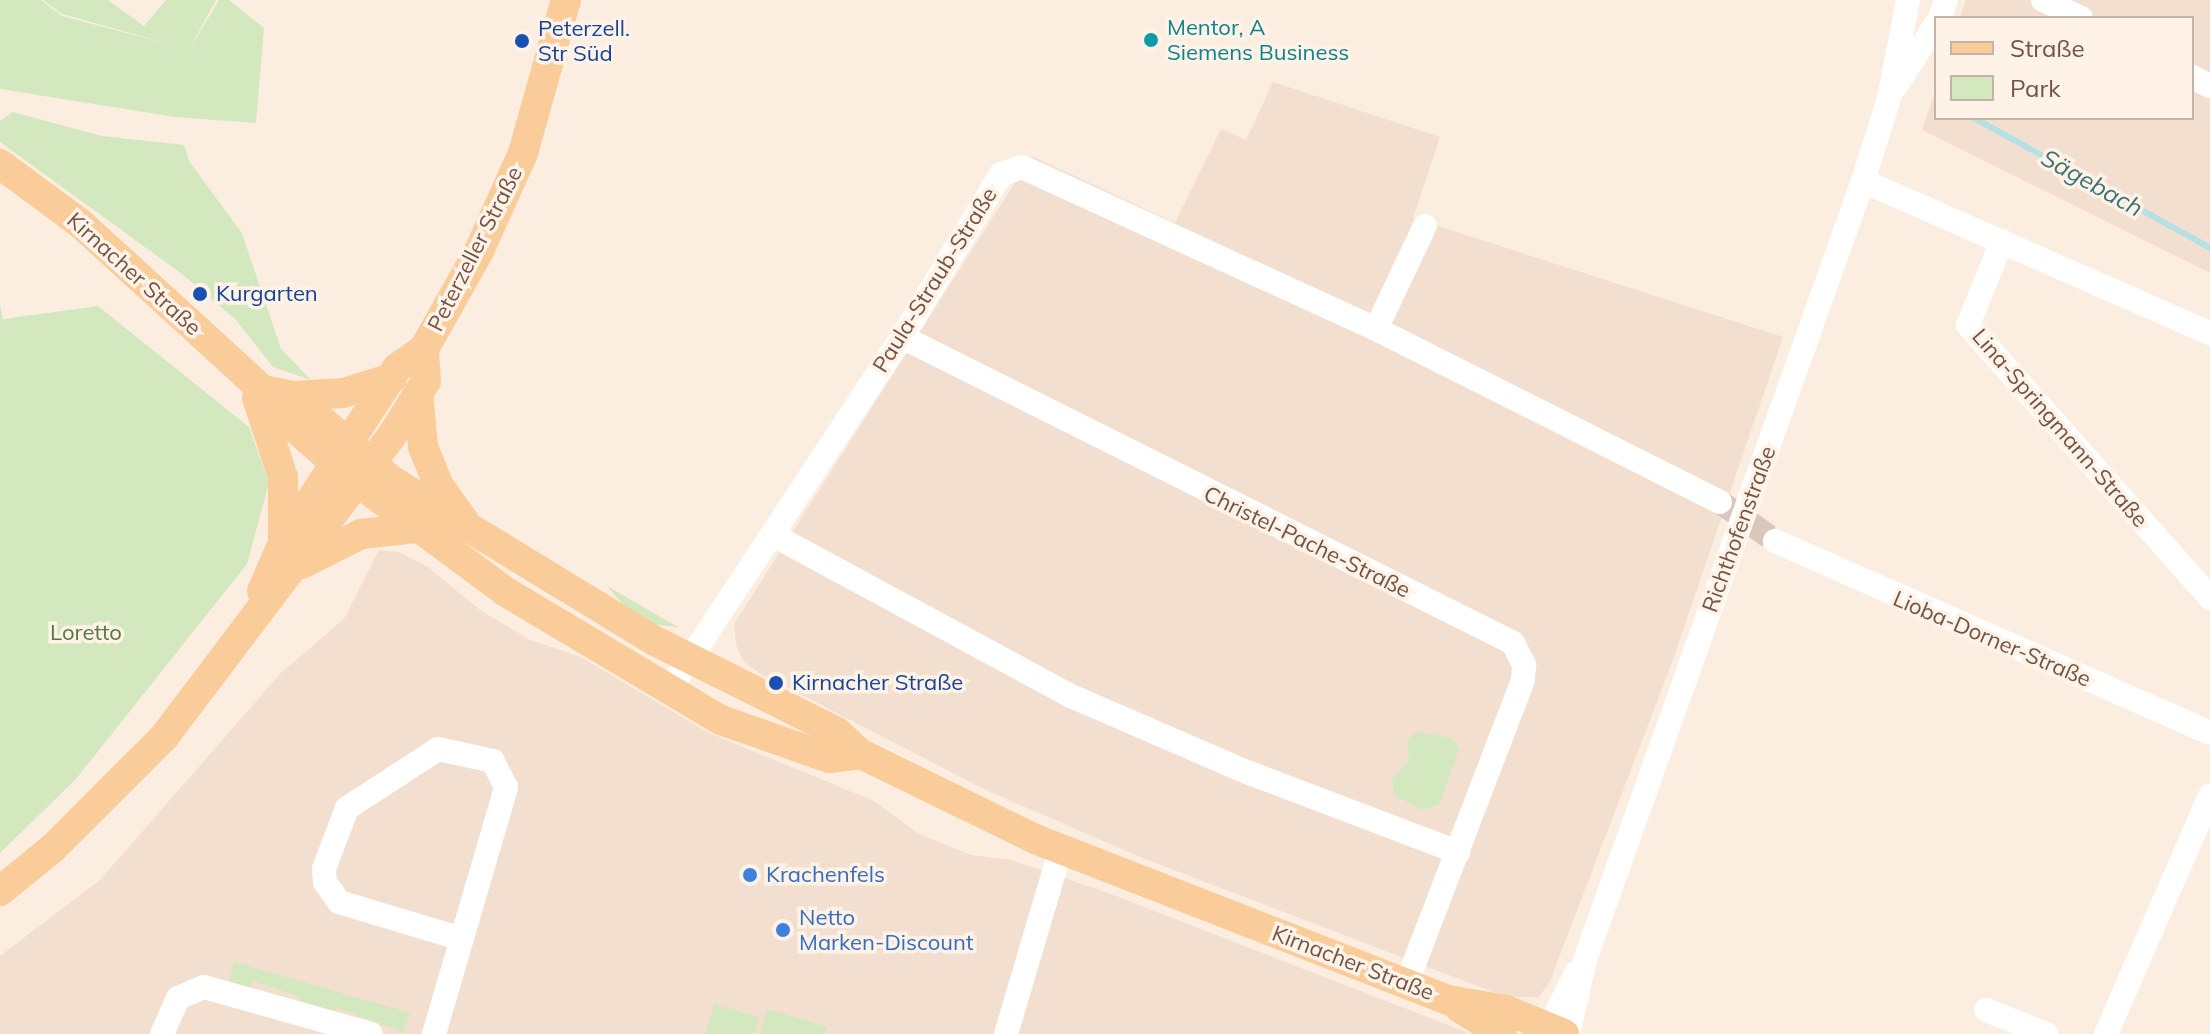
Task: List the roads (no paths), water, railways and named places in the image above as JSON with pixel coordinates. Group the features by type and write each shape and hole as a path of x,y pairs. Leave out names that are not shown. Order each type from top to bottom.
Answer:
{"main road":[{"name":"Peterzeller Straße","path":"0,891 53,848 164,737 243,633 288,556 405,385 426,381 424,349 479,251 523,153 566,0"},
{"name":"Kirnacher Straße","path":"0,164 81,224 269,389 274,410 353,463 473,534 688,655 837,732 861,754 1061,848 1406,985 1448,1000 1506,1010 1556,1032"},
{"path":"417,528 361,534 288,556 283,477 269,389 343,393 405,385 423,447 439,486 473,534"},
{"name":"Kirnacher Straße","path":"353,463 417,528 506,592 670,689 756,735 829,758 861,754"},
{"name":"Kirnacher Straße","path":"1448,1000 1502,1034"}],"street":[{"name":"Richthofenstraße","path":"1556,1032 1585,960 1863,181 1889,98 1908,0"},
{"path":"2043,0 2077,16"},
{"name":"Richthofenstraße","path":"1889,98 1934,27"},
{"name":"Paula-Straub-Straße","path":"670,689 688,655 773,535 902,337 1001,174 1022,167 1376,329 1720,502"},
{"path":"1863,181 2210,333"},
{"path":"1376,329 1425,226"},
{"name":"Lina-Springmann-Straße","path":"2002,241 1968,325 2210,598"},
{"name":"Christel-Pache-Straße","path":"902,337 1513,643 1524,665 1523,680 1406,985"},
{"path":"773,535 1071,696 1247,772 1458,852"},
{"name":"Lioba-Dorner-Straße","path":"1775,541 2210,733"},
{"path":"434,1034 459,938 506,787 493,761 438,749 347,808 324,869 325,882 339,902 459,938"},
{"path":"2106,1034 2210,796"},
{"path":"1006,1034 1061,848"},
{"path":"162,1034 178,998 204,987 371,1034"},
{"path":"1986,1010 2046,1034"}],"waterway":[{"name":"Sägebach","path":"1978,120 2210,248"}],"tunnel":[{"path":"1720,502 1775,541"}],"place":[{"name":"Mentor, A Siemens Business","path":"1151,40"},
{"name":"Peterzell. Str Süd","path":"522,41"},
{"name":"Kurgarten","path":"200,294"},
{"name":"Kirnacher Straße","path":"776,683"},
{"name":"Krachenfels","path":"750,875"},
{"name":"Netto Marken-Discount","path":"783,930"}],"park label":[{"name":"Loretto","path":"86,633"}]}
